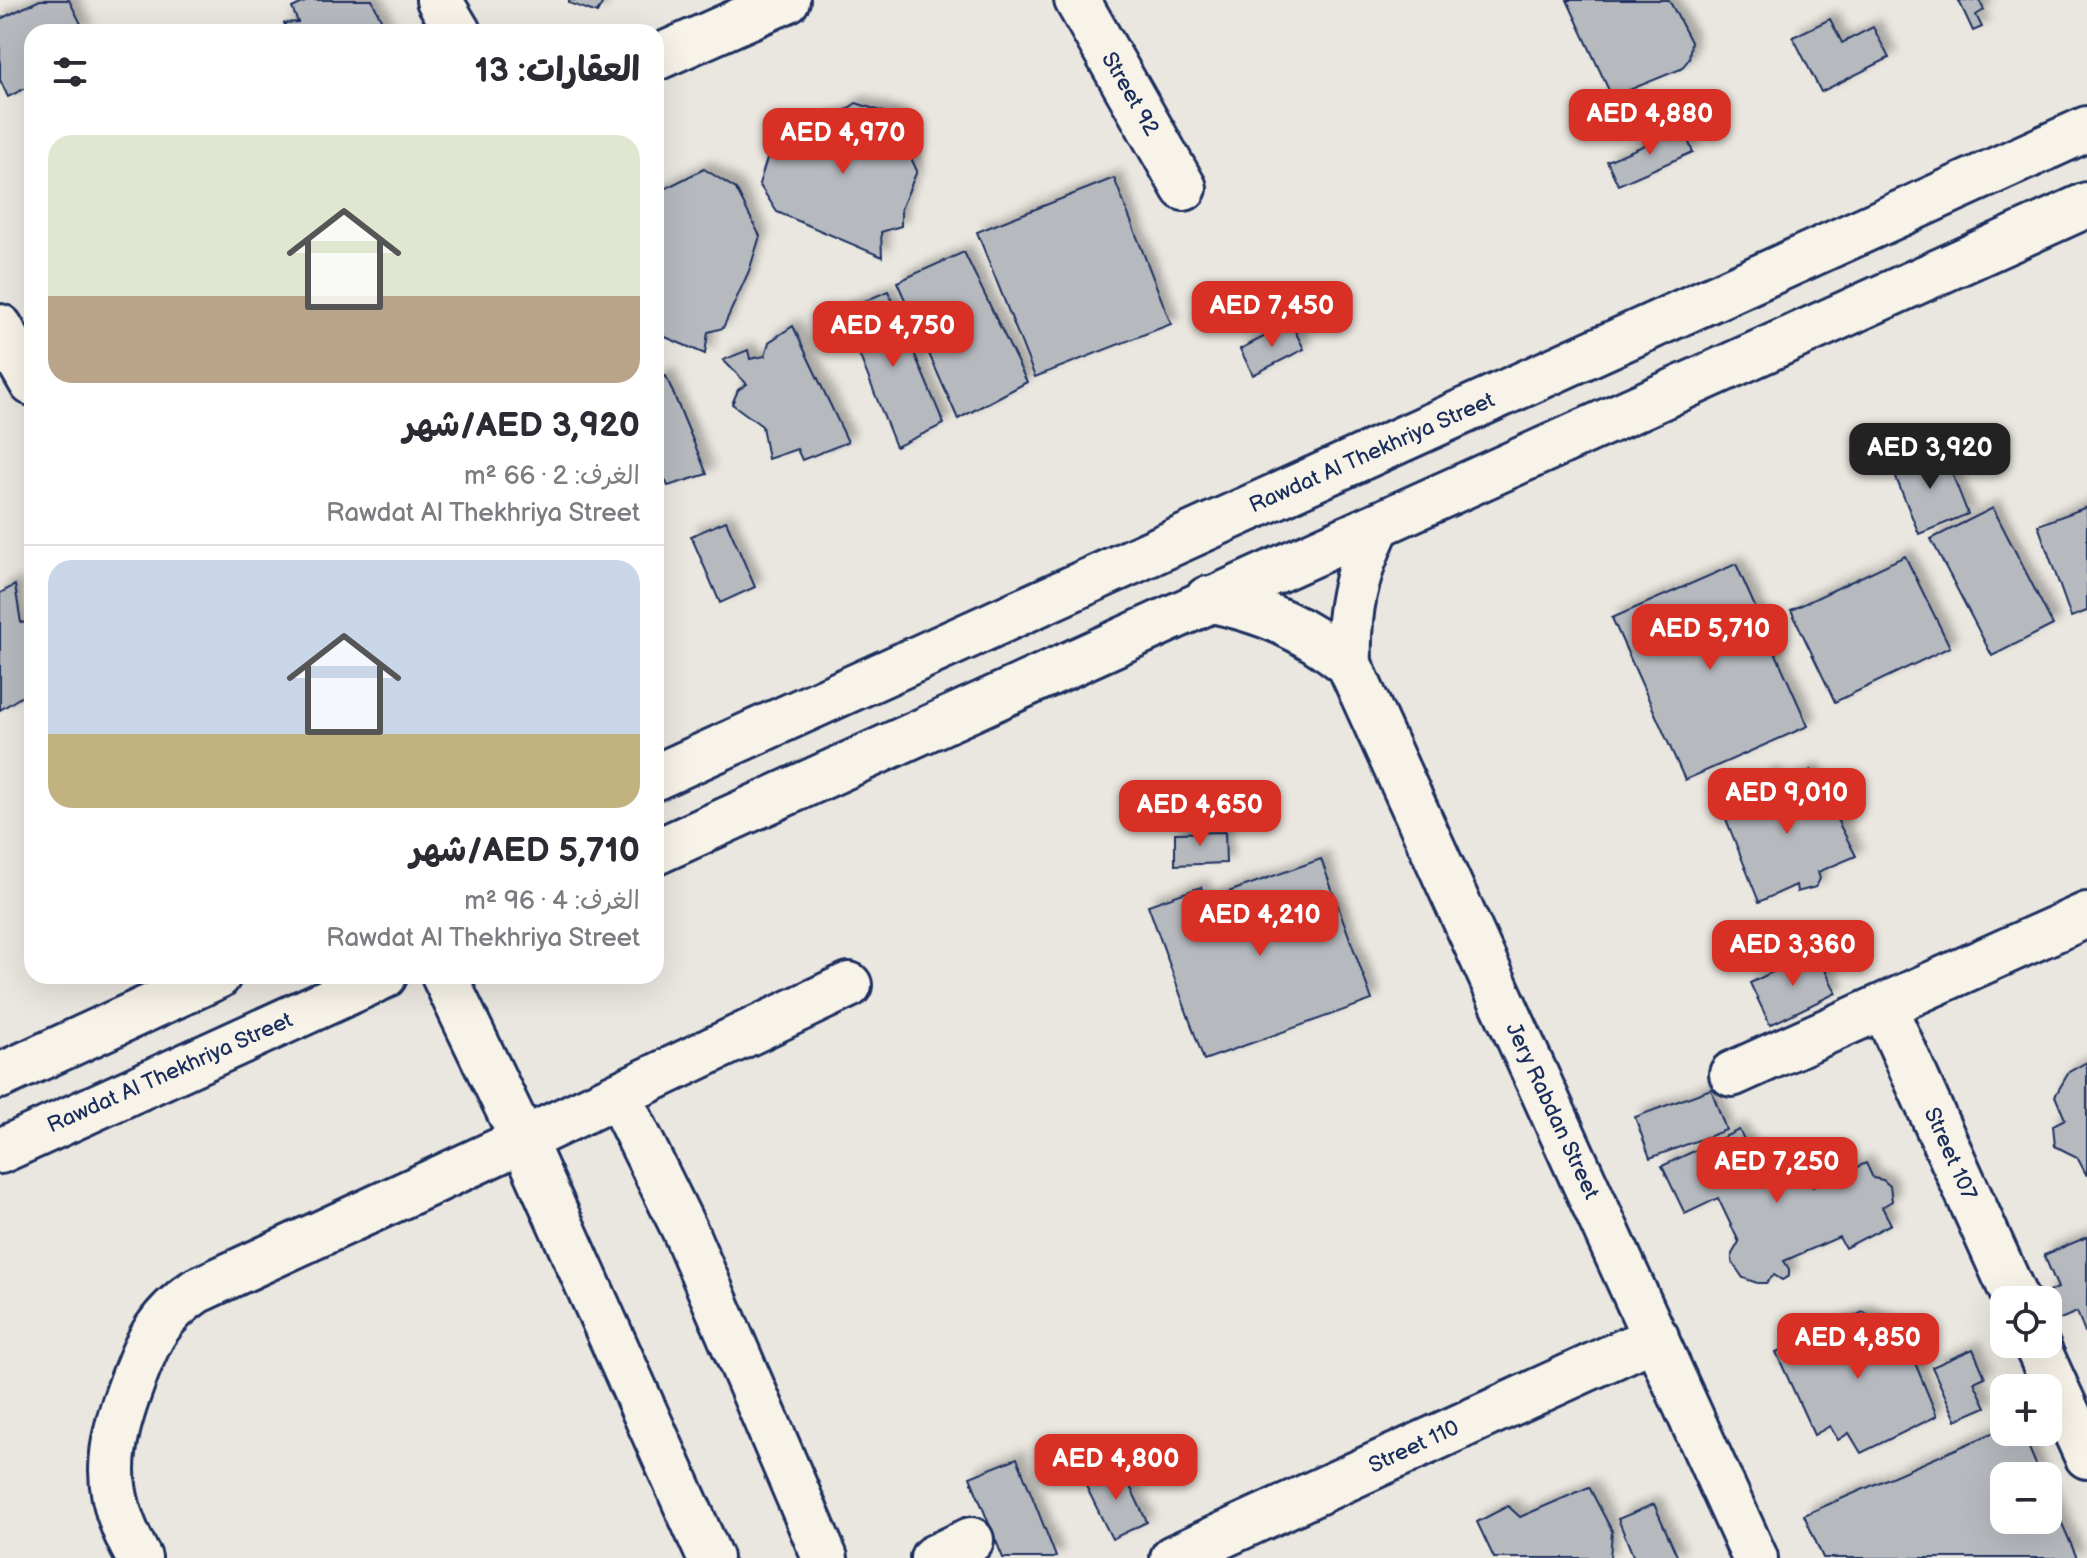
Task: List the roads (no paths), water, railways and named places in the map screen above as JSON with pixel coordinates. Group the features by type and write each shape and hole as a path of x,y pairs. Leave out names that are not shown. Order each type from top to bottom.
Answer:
{"street":[{"path":"439,0 453,24"},
{"path":"664,54 787,0"},
{"name":"Street 92","path":"1077,0 1184,188"},
{"name":"Rawdat Al Thekhriya Street","path":"664,773 2087,129"},
{"path":"664,848 1207,599 1377,527 2087,205"},
{"name":"Jery Rabdan Street","path":"1377,527 1362,559 1352,594 1348,629 1349,664 1755,1558"},
{"name":"Jery Rabdan Street","path":"1207,599 1247,607 1283,620 1318,640 1349,664"},
{"path":"1732,1074 2087,915"},
{"path":"0,1076 201,984"},
{"name":"Rawdat Al Thekhriya Street","path":"0,1151 366,984"},
{"path":"448,984 523,1140 710,1558"},
{"path":"139,1558 119,1516 114,1494 113,1444 119,1418 145,1348 160,1320 177,1304 196,1291 849,985"},
{"name":"Street 107","path":"1884,1007 2010,1286"},
{"path":"618,1095 685,1231 825,1558"},
{"name":"Street 110","path":"1173,1558 1656,1337"},
{"path":"2042,1358 2087,1456"}]}
